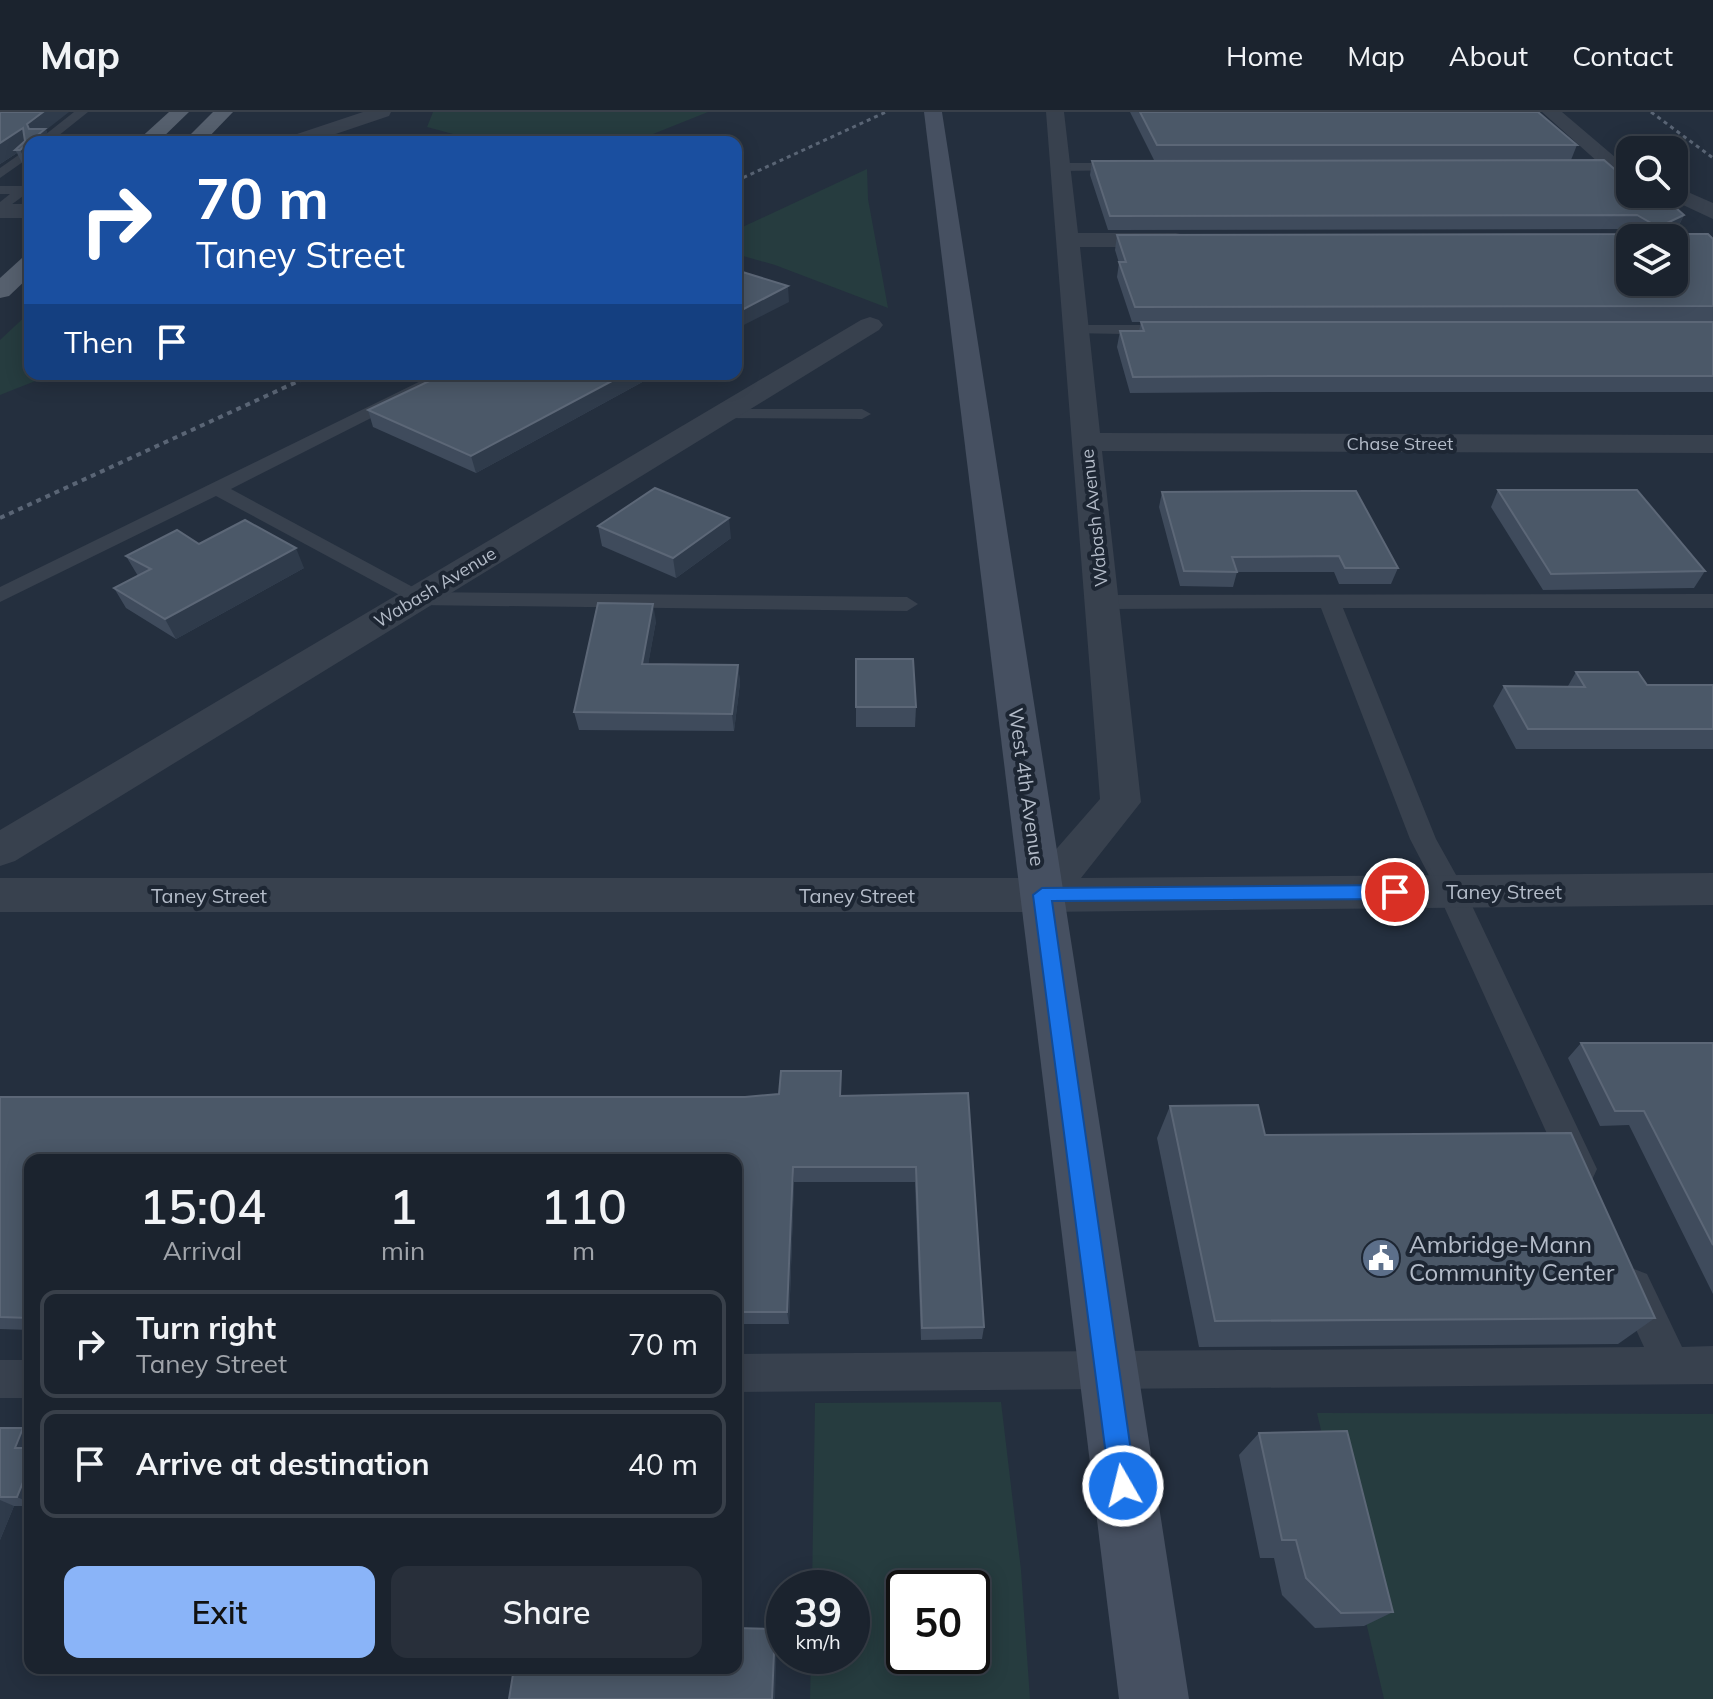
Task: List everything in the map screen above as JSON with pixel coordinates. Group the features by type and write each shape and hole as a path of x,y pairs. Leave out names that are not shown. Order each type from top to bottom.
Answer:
{"main road":[{"path":"153,136 180,112"},
{"path":"199,136 224,112"},
{"name":"West 4th Avenue","path":"934,115 970,355 1106,1369 1154,1699"},
{"path":"0,291 24,269"}],"street":[{"path":"310,136 382,112"},
{"name":"Wabash Avenue","path":"1042,895 1121,802 1055,112"},
{"path":"1551,112 1615,169"},
{"path":"0,210 24,199"},
{"path":"1688,199 1713,212"},
{"path":"1068,240 1204,240"},
{"name":"Wabash Avenue","path":"0,850 870,325"},
{"name":"Chase Street","path":"1087,442 1713,444"},
{"name":"Taney Street","path":"0,895 1042,895 1713,889"}],"lane":[{"path":"51,136 82,112"},
{"path":"6,174 24,160"},
{"path":"1061,167 1140,167"},
{"path":"0,190 24,196"},
{"path":"1076,330 1188,330"},
{"path":"0,595 437,380"},
{"path":"721,414 862,414"},
{"path":"215,488 418,598 907,604"},
{"path":"1329,601 1423,839 1451,891 1592,1196"},
{"path":"1103,602 1713,601"},
{"path":"1619,1252 1671,1365"},
{"path":"742,1373 1713,1365"},
{"path":"0,1379 24,1379"}],"green space":[{"path":"433,112 708,112 648,136 461,136 427,127"},
{"path":"867,169 868,199 888,308 742,256 742,227"},
{"path":"24,318 24,380 38,380 0,395 0,340"},
{"path":"1001,1402 1021,1570 1030,1699 810,1699 811,1674 870,1674 870,1570 812,1570 815,1403"},
{"path":"1317,1413 1713,1414 1713,1699 1384,1699"}],"building":[{"path":"0,112 43,112 27,124 29,129 45,129 37,136 24,136 23,128 0,143"},
{"path":"1140,112 1538,112 1577,145 1157,145"},
{"path":"1604,160 1616,170 1616,208 1676,208 1684,215 1668,224 1650,224 1637,215 1110,216 1092,161"},
{"path":"1616,234 1616,296 1688,296 1688,234 1708,234 1713,239 1713,306 1135,307 1119,262 1126,262 1117,235"},
{"path":"742,272 788,286 742,310"},
{"path":"1141,322 1713,322 1713,376 1133,377 1120,331 1144,331"},
{"path":"431,380 614,380 471,456 368,410"},
{"path":"655,488 729,518 673,558 598,526"},
{"path":"1498,490 1637,490 1705,571 1551,574"},
{"path":"1356,491 1398,568 1345,568 1339,556 1232,557 1237,572 1184,571 1162,492"},
{"path":"245,520 296,548 165,619 114,588 151,569 126,556 177,530 199,544"},
{"path":"598,603 653,604 642,664 738,665 732,714 574,712"},
{"path":"856,659 913,659 916,707 856,707"},
{"path":"1576,672 1638,672 1647,685 1713,685 1713,729 1528,729 1504,686 1585,687"},
{"path":"1581,1043 1713,1043 1713,1245 1644,1111 1615,1111"},
{"path":"781,1071 841,1071 840,1096 968,1093 984,1327 922,1328 916,1167 793,1167 787,1312 742,1312 742,1154 24,1154 24,1318 0,1317 0,1097 745,1097 779,1094"},
{"name":"Ambridge-Mann Community Center","path":"1258,1105 1265,1135 1571,1133 1655,1318 1215,1321 1170,1106"},
{"path":"0,1428 23,1428 15,1448 24,1448 24,1480 17,1497 0,1497"},
{"path":"1347,1431 1393,1612 1341,1613 1306,1578 1296,1540 1282,1540 1259,1433"},
{"path":"742,1628 766,1629 766,1674 773,1674 772,1699 509,1699 513,1674 742,1674"}],"railway":[{"path":"742,178 886,112"},
{"path":"1651,112 1713,158"},
{"path":"0,518 301,380"}],"place":[{"name":"Ambridge-Mann Community Center","path":"1381,1258"}],"route":[{"path":"1123,1486 1042,895 1395,892"}]}
